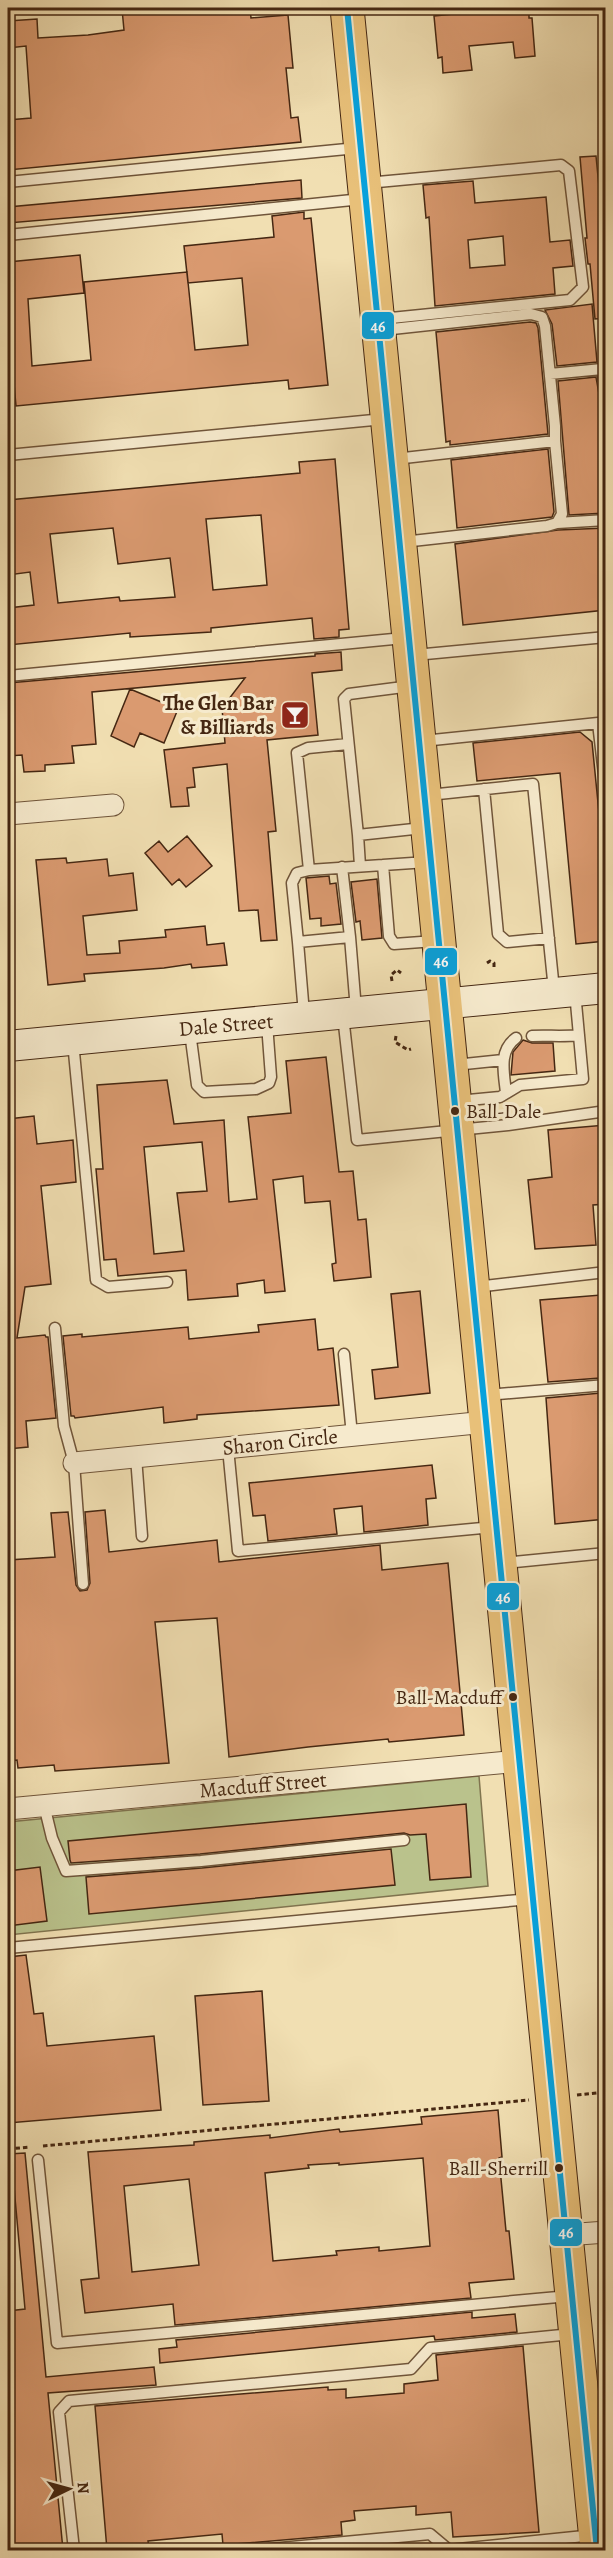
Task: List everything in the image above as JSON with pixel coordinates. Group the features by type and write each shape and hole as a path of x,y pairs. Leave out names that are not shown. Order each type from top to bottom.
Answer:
{"main road":[{"path":"347,8 596,2543"}],"street":[{"path":"8,814 113,805"},
{"name":"Dale Street","path":"8,1046 606,988"},
{"name":"Sharon Circle","path":"74,1463 352,1435 485,1409"},
{"name":"Macduff Street","path":"8,1809 519,1761"},
{"path":"566,2235 606,2232"}],"lane":[{"path":"8,182 361,148"},
{"path":"8,235 561,165 569,171 583,288 570,300 378,325"},
{"path":"378,325 537,315 544,321 562,514 558,523"},
{"path":"550,374 602,369 606,399"},
{"path":"8,455 388,418"},
{"path":"392,459 555,441"},
{"path":"400,542 558,523 606,520"},
{"path":"8,676 411,660 606,637"},
{"path":"360,866 345,696 411,660"},
{"path":"419,742 598,723 606,792"},
{"path":"309,870 297,753 308,748 348,744"},
{"path":"342,867 350,937 349,1013 357,1140 456,1115 500,1097 520,1085 583,1078 579,1035 549,938 533,784 424,795"},
{"path":"484,789 498,934 507,942 549,938"},
{"path":"358,835 428,827"},
{"path":"304,1017 292,883 297,873 342,867 430,862"},
{"path":"383,864 391,941 394,944 438,941"},
{"path":"298,942 350,937"},
{"path":"189,1028 195,1080 201,1090 204,1092 256,1089 269,1083 271,1077 266,1021"},
{"path":"532,1036 543,1035 550,1038 579,1035"},
{"path":"506,1093 503,1060 507,1044 516,1038"},
{"path":"73,1040 96,1280 108,1287 167,1282"},
{"path":"451,1065 503,1060"},
{"path":"456,1115 508,1125 606,1111"},
{"path":"473,1287 606,1272"},
{"path":"55,1328 64,1426 74,1463 83,1584"},
{"path":"344,1354 352,1435"},
{"path":"485,1409 606,1385"},
{"path":"228,1448 238,1551 496,1527"},
{"path":"136,1457 142,1536"},
{"path":"500,1563 606,1553"},
{"path":"44,1805 52,1838 66,1871 169,1864 404,1840"},
{"path":"8,1948 533,1898"},
{"path":"38,2160 57,2343 572,2295"},
{"path":"74,2550 60,2412 69,2401 411,2369 430,2348 576,2334"},
{"path":"259,2550 430,2534 449,2550 596,2543"}],"path":[{"path":"487,963 490,961 494,963 494,969"},
{"path":"392,981 391,975 397,970 401,973"},
{"path":"396,1036 394,1042 408,1050 411,1049"},
{"path":"8,2150 606,2092"}],"green space":[{"path":"479,1776 488,1886 8,1935 8,1822"}],"building":[{"path":"178,8 178,13 221,8 250,8 251,18 288,15 293,68 286,68 291,118 298,117 301,142 8,170 8,120 31,118 26,46 8,48 8,21 37,19 38,38 88,35 124,30 122,9"},
{"path":"473,8 529,8 535,56 515,58 513,42 469,46 472,70 443,73 442,57 438,58 434,16 473,12"},
{"path":"596,156 606,259 606,318 595,319 585,238 587,238 580,157"},
{"path":"301,180 302,198 8,223 8,207"},
{"path":"473,181 475,203 546,197 550,242 570,240 573,266 553,268 555,294 435,306 429,217 426,218 423,185","holes":["503,236 505,265 470,268 468,240"]},
{"path":"304,212 304,219 311,218 328,385 289,389 288,380 16,406 11,351 8,351 8,262 80,255 84,293 28,299 32,366 91,360 84,282 187,272 184,246 274,237 272,216","holes":["242,278 248,345 195,350 188,283"]},
{"path":"592,304 597,362 557,366 552,324 545,310"},
{"path":"536,323 538,328 548,434 450,445 450,441 446,442 436,332"},
{"path":"596,377 606,450 606,513 569,515 558,381"},
{"path":"548,449 554,512 552,517 457,528 451,460"},
{"path":"335,459 349,629 339,630 339,637 314,639 312,618 211,628 211,632 130,637 130,633 8,645 8,608 34,605 30,572 8,575 8,500 300,473 299,462","holes":["261,515 267,585 213,590 206,519","113,528 118,564 170,558 175,597 120,601 119,597 58,603 50,534"]},
{"path":"606,528 606,610 463,625 455,544 558,530"},
{"path":"341,652 342,670 312,673 318,735 267,740 276,831 268,832 277,940 261,941 258,910 239,911 227,764 193,768 195,787 187,788 189,806 171,807 164,750 225,743 222,708 245,678 92,692 96,744 72,746 74,763 45,765 45,771 24,772 22,755 8,756 8,683"},
{"path":"130,689 178,709 164,743 140,733 134,747 111,736"},
{"path":"580,732 592,742 606,884 606,941 576,944 560,773 477,781 473,743"},
{"path":"187,836 212,866 186,887 179,879 172,885 145,853 159,841 168,852"},
{"path":"66,858 67,863 107,859 109,876 133,873 137,910 83,916 87,955 120,953 119,941 166,937 165,930 205,926 207,945 224,943 227,965 192,968 191,964 84,974 85,981 48,985 36,860"},
{"path":"329,876 330,884 336,883 341,924 321,926 321,918 310,919 306,878"},
{"path":"377,879 382,938 362,940 360,921 356,922 351,882"},
{"path":"523,1040 532,1043 553,1043 555,1071 511,1075 513,1052"},
{"path":"326,1057 339,1172 353,1171 358,1220 366,1219 371,1277 334,1281 332,1264 336,1263 330,1201 305,1203 303,1176 273,1180 285,1291 265,1293 264,1280 237,1284 238,1296 188,1300 186,1270 118,1276 116,1259 104,1260 96,1169 103,1169 97,1085 167,1080 174,1124 224,1120 229,1202 257,1199 248,1117 291,1113 286,1061","holes":["202,1142 207,1191 177,1193 184,1251 154,1254 144,1147"]},
{"path":"34,1116 37,1144 73,1140 76,1182 41,1186 51,1284 25,1287 17,1338 45,1335 48,1337 56,1418 26,1421 28,1447 8,1449 8,1119"},
{"path":"606,1125 606,1204 593,1205 596,1245 535,1249 528,1180 552,1177 548,1130"},
{"path":"420,1291 430,1393 375,1399 372,1370 398,1367 391,1294"},
{"path":"601,1295 606,1334 606,1369 599,1370 600,1378 548,1382 540,1300"},
{"path":"315,1319 318,1350 333,1348 339,1405 197,1415 197,1419 164,1423 163,1407 75,1418 71,1416 63,1336 82,1334 82,1337 188,1327 189,1339 259,1332 258,1325"},
{"path":"601,1393 606,1420 606,1519 555,1524 546,1398"},
{"path":"432,1465 436,1498 426,1499 428,1525 364,1532 362,1506 334,1509 337,1534 268,1541 265,1515 253,1516 249,1483"},
{"path":"105,1510 109,1552 217,1540 219,1562 380,1545 382,1570 448,1563 464,1735 389,1742 388,1739 229,1757 217,1618 155,1622 169,1763 55,1771 54,1765 18,1768 17,1760 8,1761 8,1560 55,1557 51,1513 68,1512 76,1585 80,1591 87,1590 90,1583 85,1512"},
{"path":"466,1804 471,1877 430,1880 426,1834 404,1833 200,1854 71,1863 70,1860 68,1841"},
{"path":"391,1849 395,1885 89,1914 86,1877"},
{"path":"40,1867 47,1921 8,1926 8,1871"},
{"path":"26,1955 34,2014 43,2013 47,2046 154,2036 161,2110 8,2123 8,1957"},
{"path":"262,1991 269,2101 203,2105 195,1996"},
{"path":"498,2110 502,2157 499,2158 506,2231 509,2231 514,2279 469,2283 471,2298 175,2325 173,2304 85,2313 81,2280 99,2278 88,2152 194,2145 194,2142 270,2135 270,2138 339,2129 340,2132 422,2124 421,2117","holes":["423,2158 430,2246 379,2251 379,2247 336,2251 337,2255 273,2261 265,2173 309,2168 308,2165 339,2163 339,2165","189,2179 199,2265 132,2272 124,2186"]},
{"path":"25,2153 46,2377 154,2367 156,2385 48,2393 63,2550 8,2550 8,2311 25,2309 14,2187 8,2187 8,2154"},
{"path":"472,2312 472,2318 515,2314 517,2332 435,2340 434,2336 160,2363 159,2349 177,2347 176,2340"},
{"path":"523,2346 539,2532 453,2537 451,2512 416,2515 416,2506 354,2511 355,2520 341,2522 342,2535 223,2545 222,2534 148,2541 149,2548 107,2550 95,2406 328,2387 328,2390 346,2389 346,2398 404,2393 404,2384 438,2380 436,2355"}],"transit line":[{"name":"46","path":"347,8 597,2550"}],"place":[{"name":"The Glen Bar & Billiards","path":"295,715"},
{"name":"Ball-Dale","path":"455,1111"},
{"name":"Ball-Macduff","path":"513,1697"},
{"name":"Ball-Sherrill","path":"559,2168"}]}
